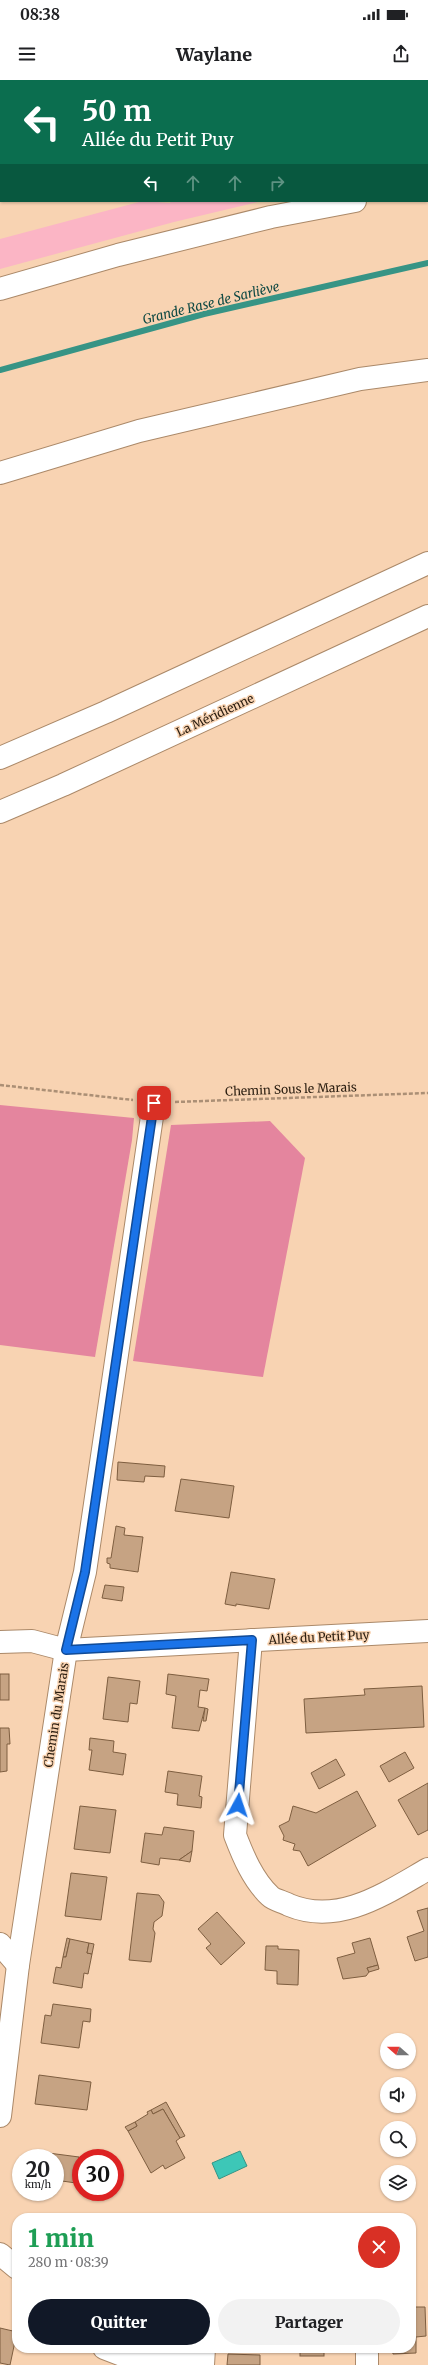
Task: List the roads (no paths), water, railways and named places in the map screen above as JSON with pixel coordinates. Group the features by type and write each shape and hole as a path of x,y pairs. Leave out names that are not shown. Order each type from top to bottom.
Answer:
{"main road":[{"path":"0,289 118,255 271,217 350,202"},
{"path":"0,473 146,430 360,379 428,370"},
{"path":"0,758 106,712 428,563"},
{"name":"La Méridienne","path":"0,812 63,785 428,616"},
{"name":"Chemin du Marais","path":"0,2116 18,1965 66,1650 85,1572 154,1103"},
{"name":"Allée du Petit Puy","path":"0,1642 32,1641 66,1650 428,1631"},
{"path":"252,1640 236,1835 246,1862 270,1897 302,1910 333,1912 374,1900 428,1869"},
{"path":"0,1944 18,1965"},
{"path":"0,2254 12,2264"},
{"path":"117,2353 130,2358 203,2365 204,2353"},
{"path":"367,2353 367,2365"}],"water":[{"path":"240,2151 247,2166 219,2179 212,2163"}],"waterway":[{"name":"Grande Rase de Sarliève","path":"0,370 204,314 428,263"}]}
